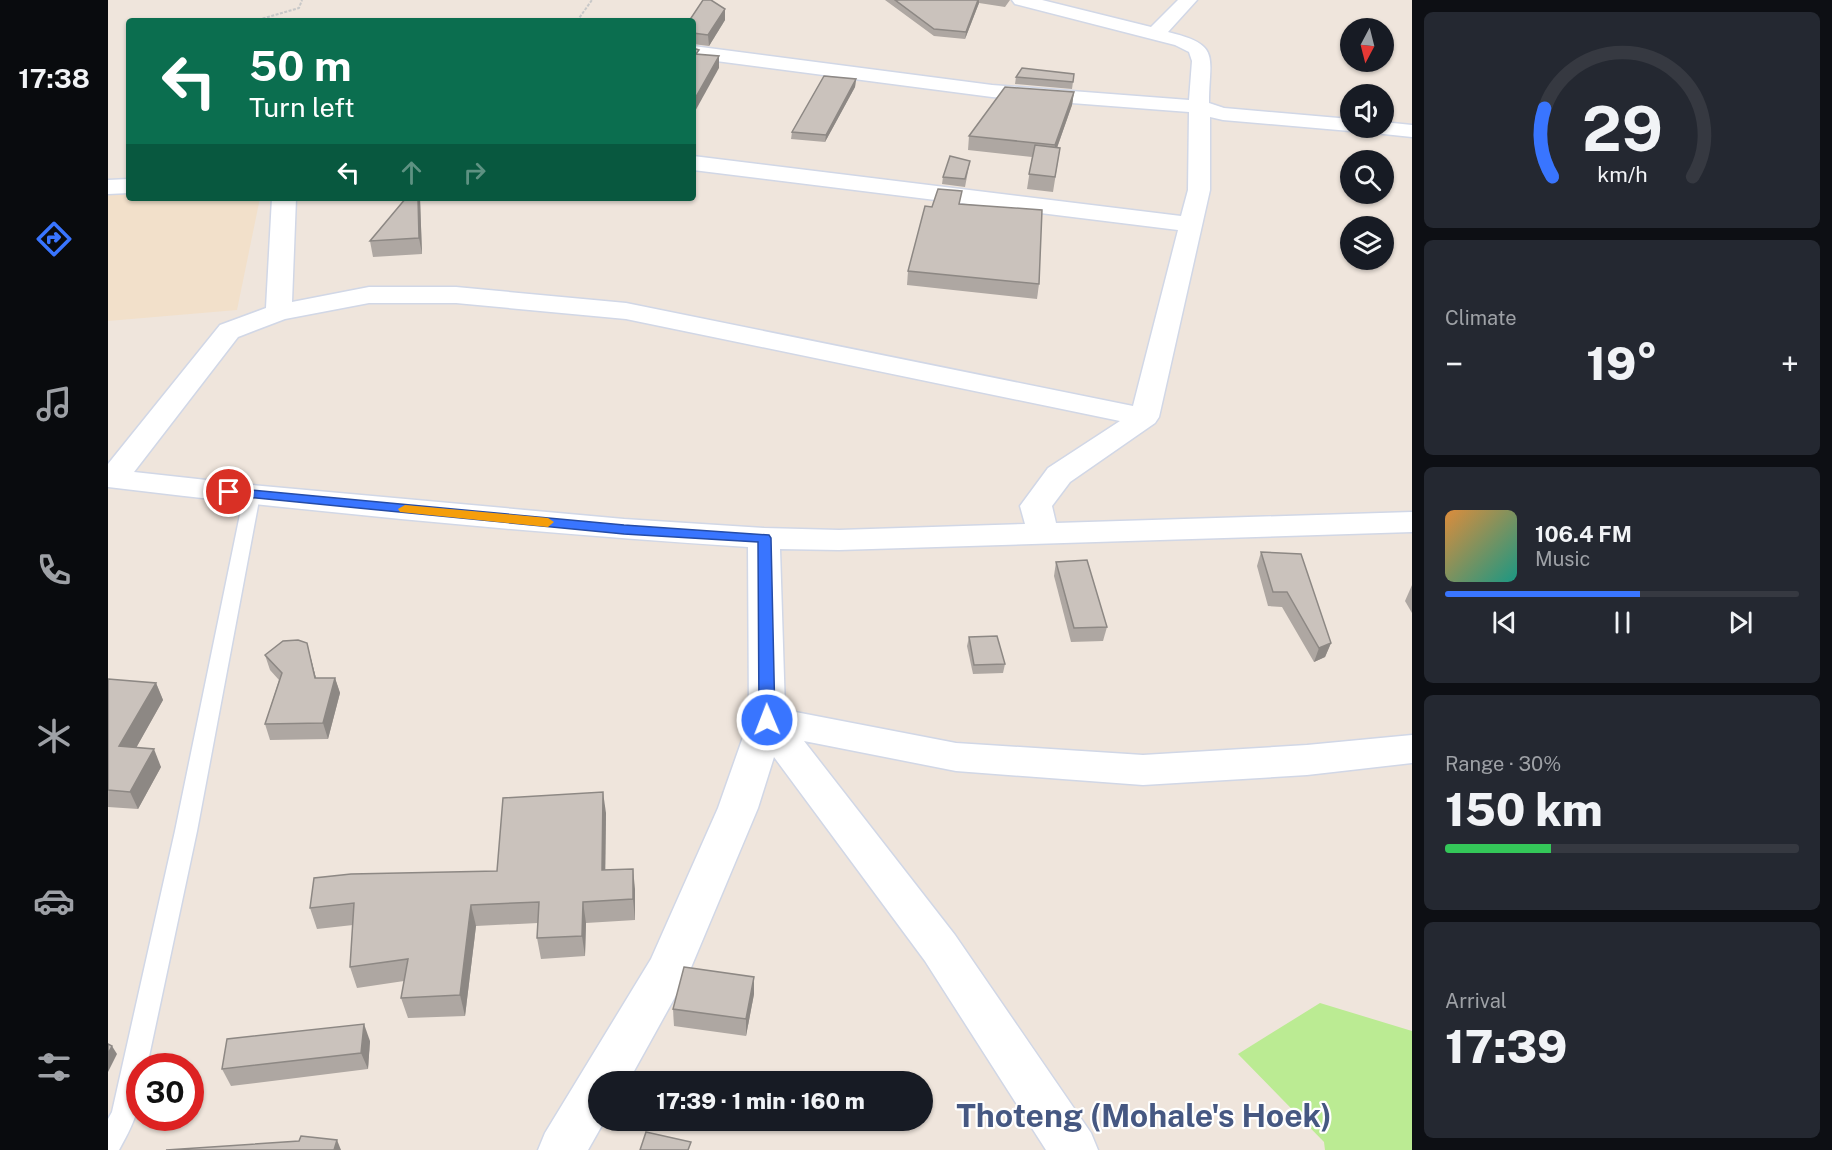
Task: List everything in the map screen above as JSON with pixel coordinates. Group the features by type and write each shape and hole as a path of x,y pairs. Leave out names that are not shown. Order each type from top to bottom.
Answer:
{"street":[{"path":"1022,0 1182,41 1197,49 1202,61 1198,190 1145,417 1059,475 1036,506 1043,532"},
{"path":"1155,33 1188,0"},
{"path":"696,52 992,91 1199,106 1223,114 1340,124"},
{"path":"1394,129 1412,131"},
{"path":"696,163 1191,224"},
{"path":"108,188 126,186"},
{"path":"279,312 284,201"},
{"path":"111,478 230,331 279,312 369,295 456,295 626,311 1145,417"},
{"path":"111,478 252,495 624,529 764,538 839,540 1412,522"},
{"path":"609,1071 668,970 738,808 767,720 764,538"},
{"path":"767,720 956,757 1143,771 1307,760 1412,749"},
{"path":"767,720 940,948 1074,1150"},
{"path":"562,1150 588,1106"}],"lane":[{"path":"108,1144 124,1116 127,1104 186,831 252,495"}],"path":[{"path":"264,18 299,8 302,0"},
{"path":"579,18 592,0"}],"shaded area":[{"path":"126,191 126,201 259,201 237,310 108,321 108,192"}],"green space":[{"path":"1320,1003 1412,1031 1412,1150 1325,1150 1324,1142 1238,1054"}],"building":[{"path":"703,0 711,0 725,9 708,35 696,33 696,18 691,18"},
{"path":"895,0 978,0 966,32 934,29"},
{"path":"696,54 719,56 696,97"},
{"path":"1022,68 1074,74 1073,82 1016,77"},
{"path":"824,76 856,79 826,135 792,132"},
{"path":"1005,87 1074,92 1055,145 969,136"},
{"path":"1035,145 1060,148 1055,177 1029,174"},
{"path":"950,156 970,161 965,179 943,177"},
{"path":"938,189 962,191 959,204 1042,210 1039,284 908,271 925,206 932,207"},
{"path":"403,201 418,201 419,238 370,241"},
{"path":"1261,552 1301,554 1331,643 1319,648 1287,592 1273,592"},
{"path":"1087,560 1107,627 1074,628 1056,562"},
{"path":"997,636 1005,664 974,665 969,637"},
{"path":"298,640 307,643 315,678 335,678 323,723 265,724 282,673 265,655 283,641"},
{"path":"108,679 156,683 119,746 154,749 130,792 108,790"},
{"path":"603,792 602,870 633,869 633,899 583,902 582,936 537,938 539,902 471,905 460,995 401,998 408,959 350,967 354,903 310,908 314,878 351,874 497,871 503,798"},
{"path":"684,967 754,977 746,1019 673,1009"},
{"path":"364,1024 361,1053 222,1069 227,1039"},
{"path":"646,1132 691,1142 688,1150 640,1150"},
{"path":"301,1136 337,1140 334,1150 166,1150 299,1141"}],"slow traffic":[{"path":"405,509 548,522"}],"district":[{"name":"Thoteng (Mohale's Hoek)","path":"1144,1115"}],"route":[{"path":"229,492 624,529 764,538 767,720"}]}
